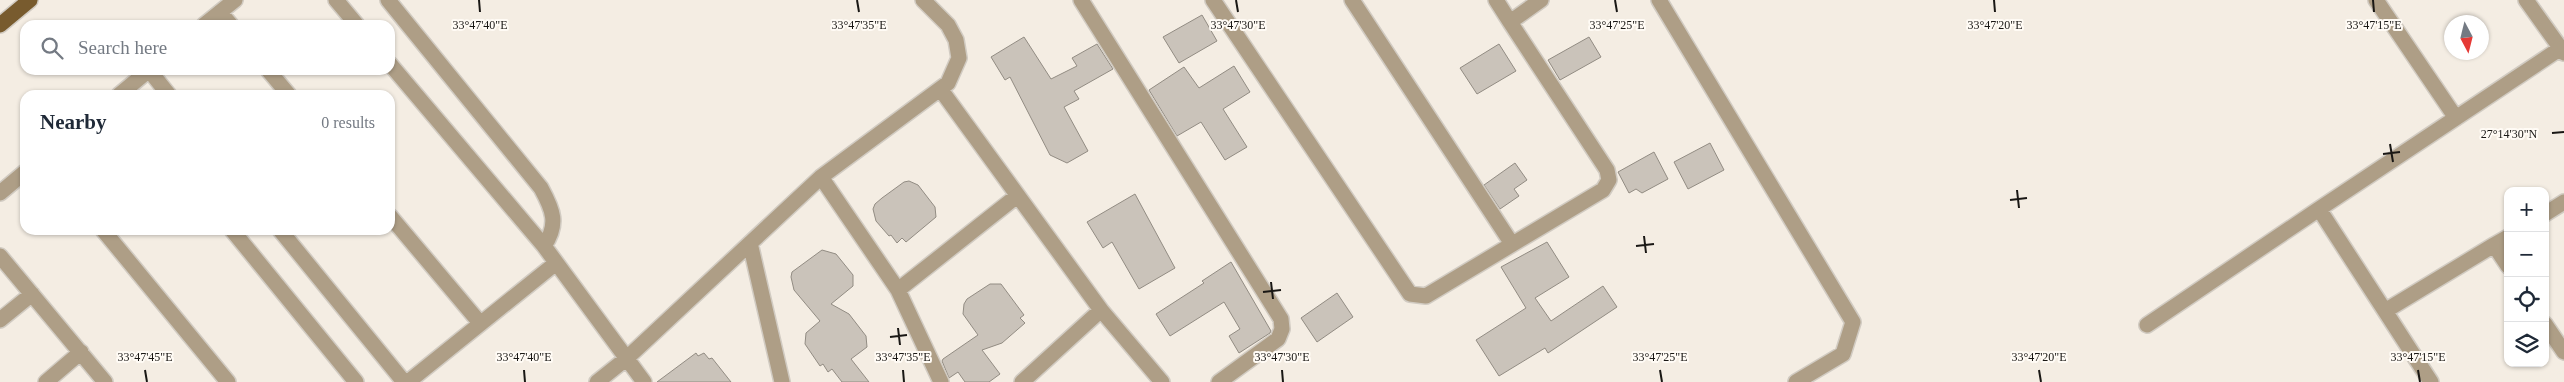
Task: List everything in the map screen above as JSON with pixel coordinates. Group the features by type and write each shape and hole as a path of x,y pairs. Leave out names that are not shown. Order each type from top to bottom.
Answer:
{"main road":[{"path":"0,25 30,0"}],"street":[{"path":"210,20 235,0"},
{"path":"336,0 353,20"},
{"path":"388,0 540,188 550,209 554,227 544,246"},
{"path":"597,382 626,358 821,177 941,90 955,72 959,58 956,40 948,25 924,0"},
{"path":"1081,0 1281,319 1282,330 1278,339 1219,382"},
{"path":"1213,0 1410,294 1426,296 1603,190 1609,180 1607,170 1496,0"},
{"path":"1352,0 1512,244"},
{"path":"1510,22 1541,0"},
{"path":"1659,0 1853,322 1843,354 1796,382"},
{"path":"2376,0 2456,118"},
{"path":"2147,325 2456,118 2562,50 2526,0"},
{"path":"220,12 227,20"},
{"path":"395,70 544,246 644,382"},
{"path":"127,90 143,75"},
{"path":"153,75 165,90"},
{"path":"272,75 285,90"},
{"path":"941,90 1101,310 1162,382"},
{"path":"0,193 20,176"},
{"path":"821,177 898,290 941,382"},
{"path":"898,290 1017,196"},
{"path":"2549,211 2564,202"},
{"path":"2319,210 2431,382"},
{"path":"395,222 480,323"},
{"path":"107,235 228,382"},
{"path":"236,235 356,382"},
{"path":"284,235 404,382"},
{"path":"2385,311 2504,239"},
{"path":"750,243 782,382"},
{"path":"2494,245 2504,260"},
{"path":"0,256 106,382"},
{"path":"408,382 556,263"},
{"path":"0,320 32,294"},
{"path":"1022,382 1101,310"},
{"path":"2549,330 2564,352"},
{"path":"46,382 81,352"}],"building":[{"path":"1202,15 1217,41 1179,63 1163,37"},
{"path":"1024,37 1051,79 1077,66 1072,58 1097,44 1113,69 1074,91 1079,99 1064,107 1088,151 1067,163 1050,155 1010,77 1005,80 991,57"},
{"path":"1589,37 1601,57 1560,80 1548,60"},
{"path":"1499,44 1516,71 1477,94 1460,68"},
{"path":"1234,66 1250,92 1223,109 1247,147 1225,160 1201,122 1177,136 1149,90 1184,67 1199,88"},
{"path":"1710,143 1724,170 1688,189 1674,162"},
{"path":"1654,152 1668,179 1642,193 1636,189 1629,193 1618,172"},
{"path":"1515,163 1527,180 1514,189 1519,196 1500,209 1484,185"},
{"path":"909,181 918,185 935,207 936,217 906,242 902,238 897,243 876,221 873,209 875,204 882,198 904,182"},
{"path":"1135,194 1175,268 1139,289 1112,242 1103,248 1087,222"},
{"path":"1547,242 1569,277 1535,298 1551,321 1603,286 1617,307 1548,353 1545,348 1499,376 1476,340 1526,308 1501,267"},
{"path":"822,250 836,254 853,275 853,286 831,304 849,314 866,336 867,347 851,359 869,382 842,382 832,369 828,372 823,364 820,366 805,344 806,333 820,321 794,290 791,277 792,272"},
{"path":"1231,262 1271,331 1270,333 1239,353 1229,336 1240,329 1224,302 1170,336 1156,314 1204,283 1202,281"},
{"path":"990,284 1001,284 1024,315 1020,318 1025,323 1002,343 982,350 1000,374 989,382 965,382 958,372 949,378 942,361 943,359 978,335 963,314 964,304 967,299"},
{"path":"1337,293 1353,317 1317,342 1301,318"},
{"path":"696,353 698,356 704,353 709,359 712,358 731,382 657,382"}]}
